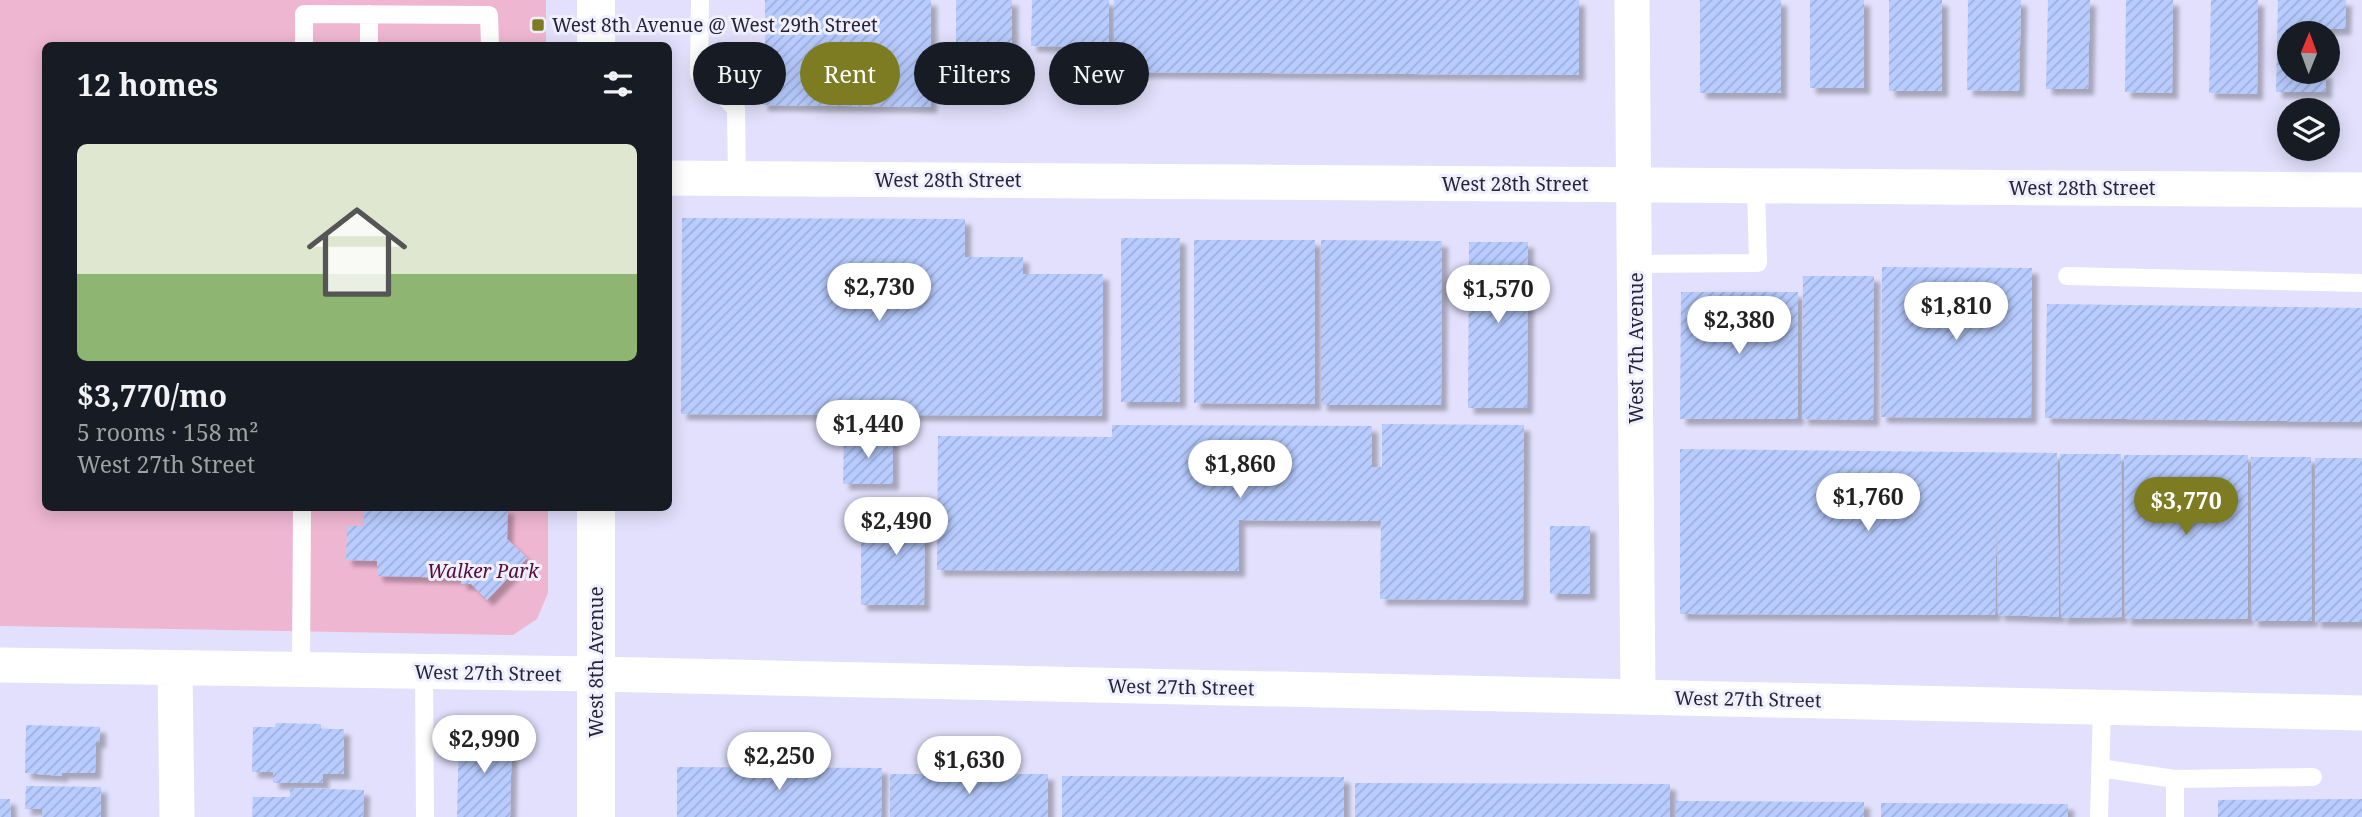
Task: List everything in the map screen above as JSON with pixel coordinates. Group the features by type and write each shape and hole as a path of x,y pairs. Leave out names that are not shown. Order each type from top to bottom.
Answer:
{"street":[{"path":"596,0 596,42"},
{"name":"West 7th Avenue","path":"1632,0 1638,696"},
{"name":"West 28th Street","path":"672,178 2362,190"},
{"name":"West 8th Avenue","path":"596,511 596,817"},
{"name":"West 27th Street","path":"0,665 597,674 2362,713"},
{"path":"176,668 177,817"}],"lane":[{"path":"700,0 699,74 736,108 737,178"},
{"path":"304,42 304,14 489,15 490,42"},
{"path":"369,14 369,42"},
{"path":"1635,264 1758,263 1755,186"},
{"path":"2067,276 2362,283"},
{"path":"301,670 302,511"},
{"path":"424,672 425,817"},
{"path":"2099,817 2102,707"},
{"path":"2100,768 2175,779 2313,777"},
{"path":"2175,779 2175,817"}],"green space":[{"name":"Walker Park","path":"0,0 546,0 546,42 42,42 42,511 548,511 548,593 537,619 513,635 0,626"}],"building":[{"path":"765,0 931,0 931,42 914,42 914,105 931,107 762,105 786,105 786,42 765,42"},
{"path":"956,0 1012,0 1012,42 956,42"},
{"path":"1032,0 1109,0 1109,42 1049,42 1049,46 1035,46 1035,42 1031,42"},
{"path":"1114,0 1579,0 1579,75 1149,72 1149,42 1114,42"},
{"path":"1700,0 1781,0 1781,93 1700,93"},
{"path":"1810,0 1864,0 1864,88 1810,88"},
{"path":"1889,0 1942,0 1942,91 1889,91"},
{"path":"1968,0 2021,0 2019,91 1967,90"},
{"path":"2048,0 2090,0 2088,89 2046,89"},
{"path":"2126,0 2173,0 2172,93 2125,92"},
{"path":"2211,0 2258,0 2257,94 2209,93"},
{"path":"2278,0 2346,0 2345,29 2340,29 2340,21 2278,21"},
{"path":"2277,46 2277,84 2326,84 2326,92 2276,92"},
{"path":"682,218 965,219 965,257 1023,257 1023,274 1103,274 1102,416 681,414"},
{"path":"1121,238 1180,238 1180,402 1121,402"},
{"path":"1194,240 1315,240 1315,404 1194,403"},
{"path":"1321,240 1442,241 1441,405 1321,405"},
{"path":"1469,242 1528,242 1527,408 1468,408"},
{"path":"1882,267 2032,268 2031,418 1881,417"},
{"path":"1803,276 1874,276 1873,420 1802,419"},
{"path":"1681,292 1798,292 1798,419 1680,419"},
{"path":"2047,304 2362,308 2362,422 2045,418"},
{"path":"1382,424 1524,425 1523,600 1380,599 1381,521 1239,520 1239,571 937,570 938,436 1112,437 1112,425 1372,426 1372,467 1382,467"},
{"path":"844,435 893,436 893,484 843,484"},
{"path":"1680,449 2057,453 2059,617 1998,615 1997,499 1995,615 1680,614"},
{"path":"2060,454 2121,454 2122,617 2061,618"},
{"path":"2124,455 2248,455 2248,619 2125,619"},
{"path":"2251,457 2311,457 2312,621 2252,621"},
{"path":"2315,458 2362,458 2362,622 2315,622"},
{"path":"883,499 925,499 924,605 861,605 861,541 883,541"},
{"path":"364,511 508,511 507,539 527,558 487,600 471,584 461,584 461,578 377,576 377,561 346,560 347,526 364,526"},
{"path":"1550,526 1590,526 1590,594 1550,594"},
{"path":"276,723 321,724 321,729 344,729 344,774 323,774 323,783 273,783 273,772 252,772 253,727 275,727"},
{"path":"26,725 100,727 100,742 96,742 95,773 62,773 62,776 25,773"},
{"path":"459,733 512,734 510,817 457,817"},
{"path":"677,767 882,768 881,817 677,817"},
{"path":"890,774 1048,774 1048,817 890,817"},
{"path":"1062,776 1344,777 1344,817 1062,817"},
{"path":"1355,783 1670,784 1670,817 1355,817"},
{"path":"26,786 101,787 101,817 42,817 42,809 25,809"},
{"path":"290,788 364,790 363,817 252,817 253,797 290,797"},
{"path":"0,799 10,799 11,817 0,817"},
{"path":"2362,799 2362,817 2218,817 2218,800"},
{"path":"1676,801 1864,802 1864,817 1676,817"},
{"path":"1881,803 2068,804 2068,817 1881,817"}],"place":[{"name":"West 8th Avenue @ West 29th Street","path":"538,25"}]}
